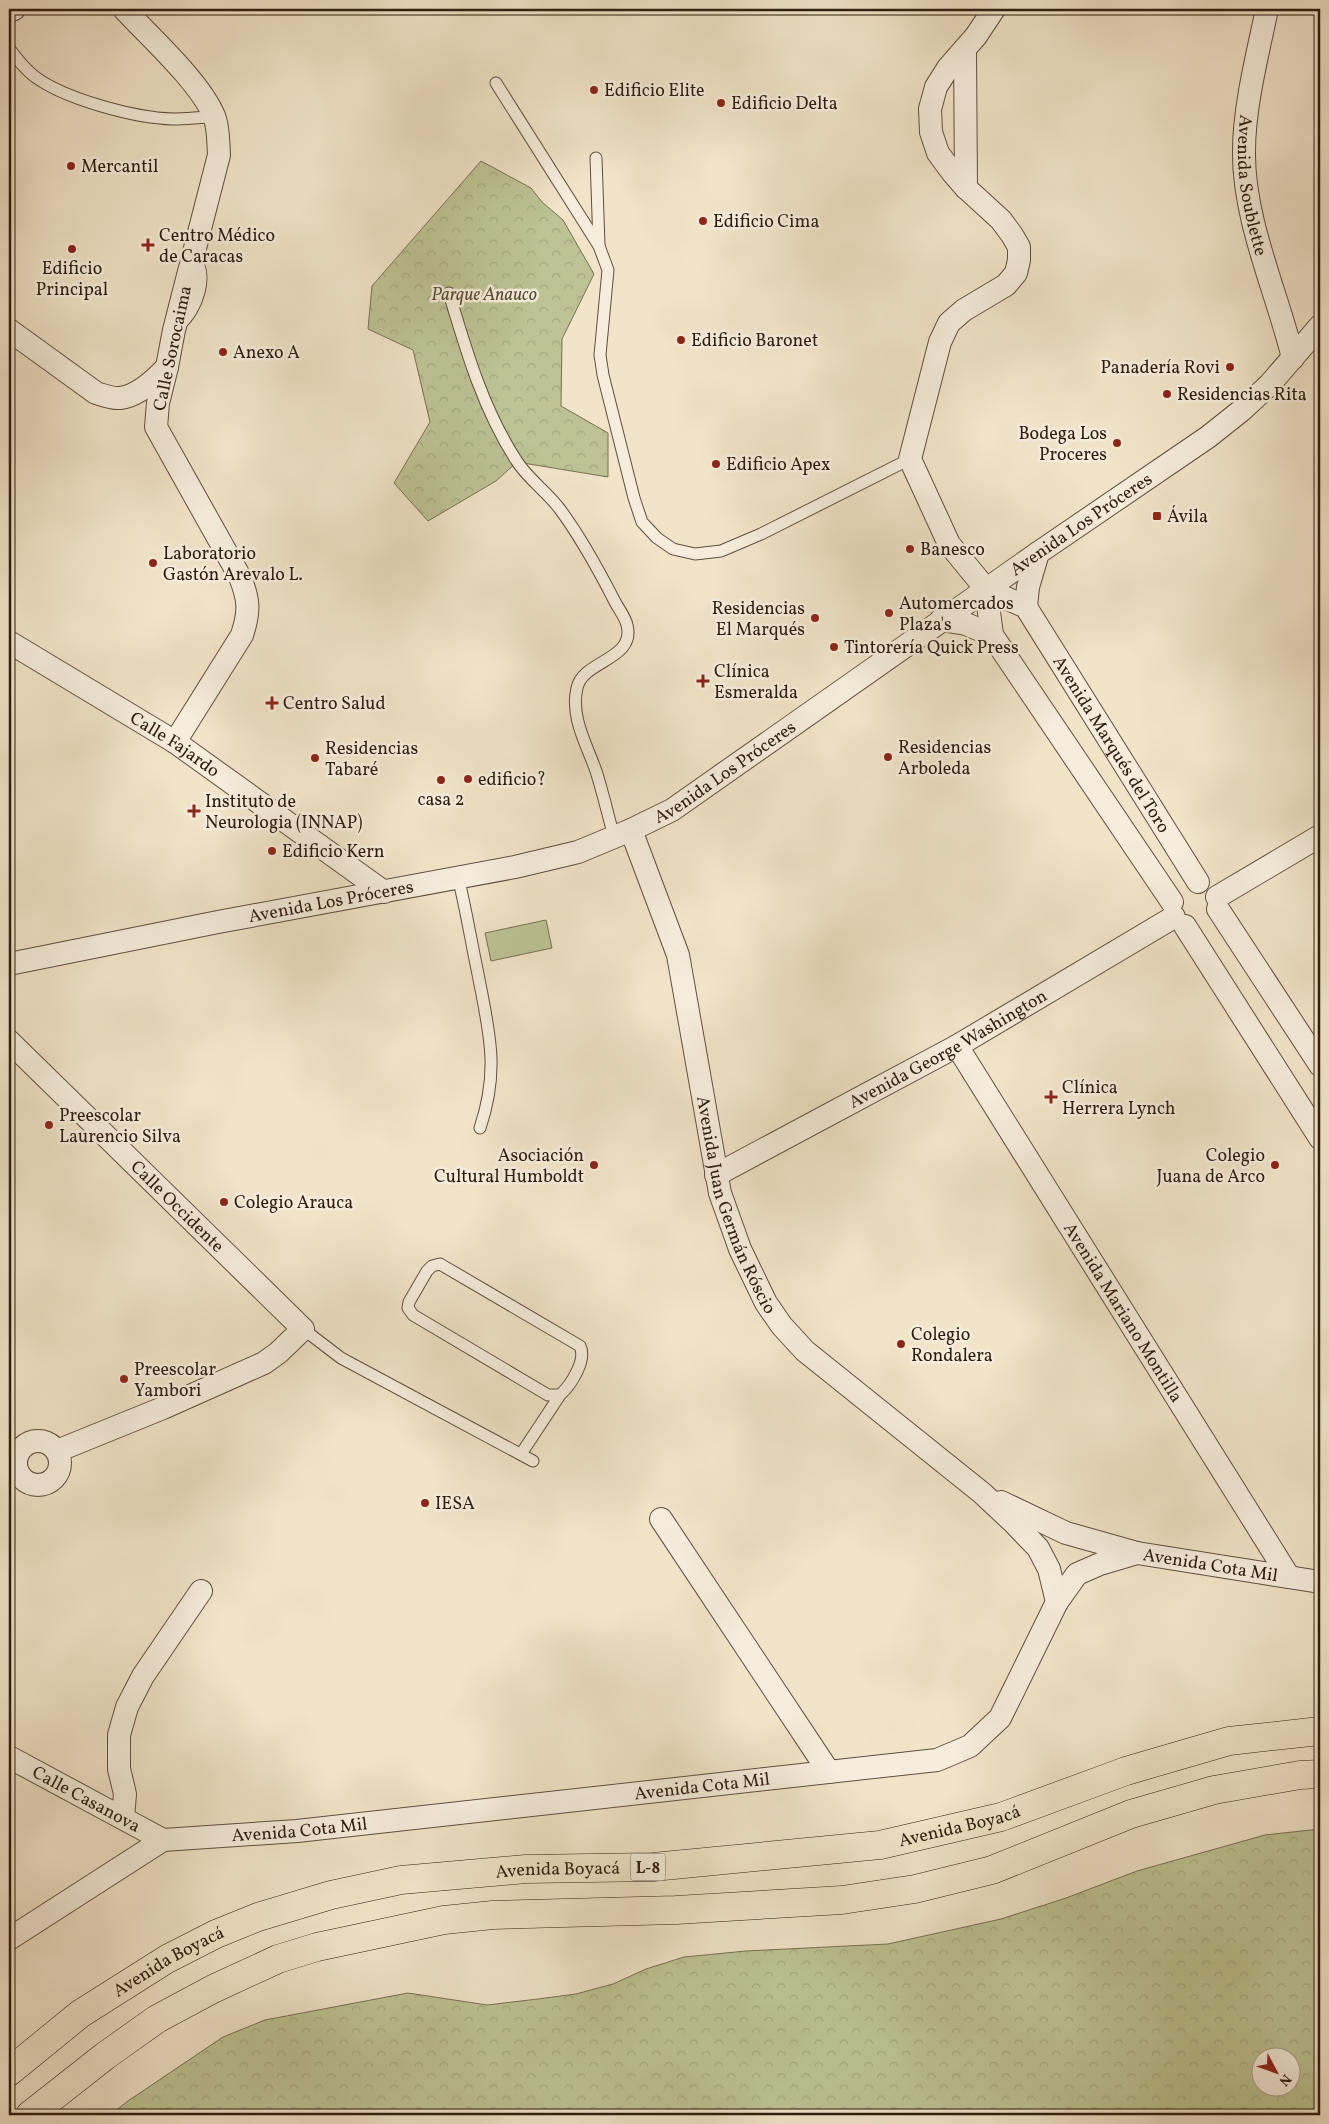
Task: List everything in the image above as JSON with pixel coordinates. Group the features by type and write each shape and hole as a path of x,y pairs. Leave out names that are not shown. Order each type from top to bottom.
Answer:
{"highway":[{"name":"Avenida Boyacá","path":"9,2072 80,2014 167,1959 216,1934 258,1917 331,1895 401,1880 526,1869 653,1867 880,1845 1001,1818 1126,1771 1228,1741 1292,1732 1320,1731"},
{"path":"30,2115 105,2056 157,2020 213,1989 278,1959 317,1947 444,1920 493,1915 676,1910 842,1900 915,1889 992,1870 1131,1814 1214,1790 1300,1775 1320,1774"}],"street":[{"path":"9,11 14,9"},
{"name":"Calle Sorocaima","path":"124,9 196,87 215,116 219,154 174,330 158,403 156,427 240,577 248,598 248,617 242,635 175,742"},
{"path":"994,9 965,50 948,68 936,87 930,109 931,132 938,153 966,188 1001,220 1012,235 1018,247 1019,260 1016,272 1006,285 964,310 949,323 940,342 910,460 949,544 986,589 1026,607 1028,587 1038,553"},
{"name":"Avenida Soublette","path":"1267,9 1252,84 1246,132 1244,151 1246,188 1293,358"},
{"path":"965,50 966,188"},
{"name":"Avenida Los Próceres","path":"9,964 218,922 515,867 578,852 672,810 986,589 1208,437 1242,410 1270,384 1320,326"},
{"path":"9,330 96,393 106,396 120,398 137,392 153,382 167,368"},
{"name":"Avenida Marqués del Toro","path":"986,589 992,636 1177,915 1320,1138"},
{"name":"Avenida Marqués del Toro","path":"1026,607 1198,882 1210,886 1217,903 1320,1065"},
{"path":"942,620 966,624 992,636"},
{"name":"Calle Fajardo","path":"9,642 175,742 384,892"},
{"name":"Avenida Juan Germán Róscio","path":"622,833 678,955 720,1193 740,1249 766,1303 782,1326 805,1351 982,1493 1038,1548 1049,1569 1057,1602"},
{"path":"1198,882 1184,884 1174,895 1177,915 1198,928 1211,922 1217,903 1320,836"},
{"name":"Avenida George Washington","path":"716,1175 957,1046 1177,915"},
{"name":"Calle Occidente","path":"9,1041 303,1329"},
{"name":"Avenida Mariano Montilla","path":"957,1046 1289,1577"},
{"path":"57,1452 163,1408 264,1362 278,1353 303,1329"},
{"path":"43,1441 54,1447 57,1452 60,1457 59,1470 46,1483 31,1483 13,1472 22,1448 32,1442 43,1441"},
{"name":"Avenida Juan Germán Róscio","path":"982,1493 1066,1533 1137,1553"},
{"path":"661,1519 829,1772"},
{"name":"Avenida Cota Mil","path":"9,1939 163,1840 307,1830 937,1760 970,1746 1000,1718 1057,1602 1077,1574 1100,1564 1137,1553 1320,1582"},
{"path":"123,1818 125,1794 119,1768 119,1735 127,1707 144,1676 201,1591"},
{"name":"Calle Casanova","path":"9,1757 163,1840"}],"lane":[{"path":"9,48 24,67 36,78 77,98 146,116 172,119 215,116"},
{"path":"496,82 599,246 608,270 600,355 603,375 634,498 642,522 657,538 673,549 695,554 721,551 761,534 910,460"},
{"path":"596,158 599,246"},
{"path":"449,293 471,366 503,438 517,462 559,508 594,560 627,626 626,641 617,655 589,670 577,686 574,702 578,724 596,773 622,833"},
{"path":"458,877 470,926 492,1046 492,1076 488,1106 480,1128"},
{"path":"521,1454 560,1395 567,1389 578,1366 582,1350 580,1346 440,1264 432,1266 427,1271 409,1302 408,1308 413,1315 548,1395 560,1395"},
{"path":"303,1329 341,1358 533,1461"}],"green space":[{"name":"Parque Anauco","path":"481,161 531,188 542,202 563,220 594,274 562,339 561,406 608,433 608,477 517,462 496,481 428,521 394,483 430,422 413,350 368,329 372,286"},
{"path":"546,920 552,948 491,961 485,933"},
{"path":"1320,1829 1320,2115 110,2115 223,2037 265,2020 408,1993 487,2005 538,1999 576,1994 613,1984 646,1969 684,1957 746,1951 888,1944 1001,1919 1066,1898 1137,1871 1265,1835"}],"place":[{"name":"Edificio Elite","path":"594,90"},
{"name":"Edificio Delta","path":"721,103"},
{"name":"Mercantil","path":"71,166"},
{"name":"Edificio Cima","path":"703,221"},
{"name":"Centro Médico de Caracas","path":"148,245"},
{"name":"Edificio Principal","path":"72,249"},
{"name":"Edificio Baronet","path":"681,340"},
{"name":"Anexo A","path":"223,352"},
{"name":"Panadería Rovi","path":"1230,367"},
{"name":"Residencias Rita","path":"1167,394"},
{"name":"Bodega Los Proceres","path":"1117,443"},
{"name":"Edificio Apex","path":"716,464"},
{"name":"Ávila","path":"1157,516"},
{"name":"Banesco","path":"910,549"},
{"name":"Laboratorio Gastón Arevalo L.","path":"153,563"},
{"name":"Automercados Plaza's","path":"889,613"},
{"name":"Residencias El Marqués","path":"815,618"},
{"name":"Tintorería Quick Press","path":"834,647"},
{"name":"Clínica Esmeralda","path":"703,681"},
{"name":"Centro Salud","path":"272,703"},
{"name":"Residencias Arboleda","path":"888,757"},
{"name":"Residencias Tabaré","path":"315,758"},
{"name":"edificio?","path":"468,779"},
{"name":"casa 2","path":"441,780"},
{"name":"Instituto de Neurologia (INNAP)","path":"194,811"},
{"name":"Edificio Kern","path":"272,851"},
{"name":"Clínica Herrera Lynch","path":"1051,1097"},
{"name":"Preescolar Laurencio Silva","path":"49,1125"},
{"name":"Asociación Cultural Humboldt","path":"594,1165"},
{"name":"Colegio Juana de Arco","path":"1275,1165"},
{"name":"Colegio Arauca","path":"224,1202"},
{"name":"Colegio Rondalera","path":"901,1344"},
{"name":"Preescolar Yambori","path":"124,1379"},
{"name":"IESA","path":"425,1503"}]}
